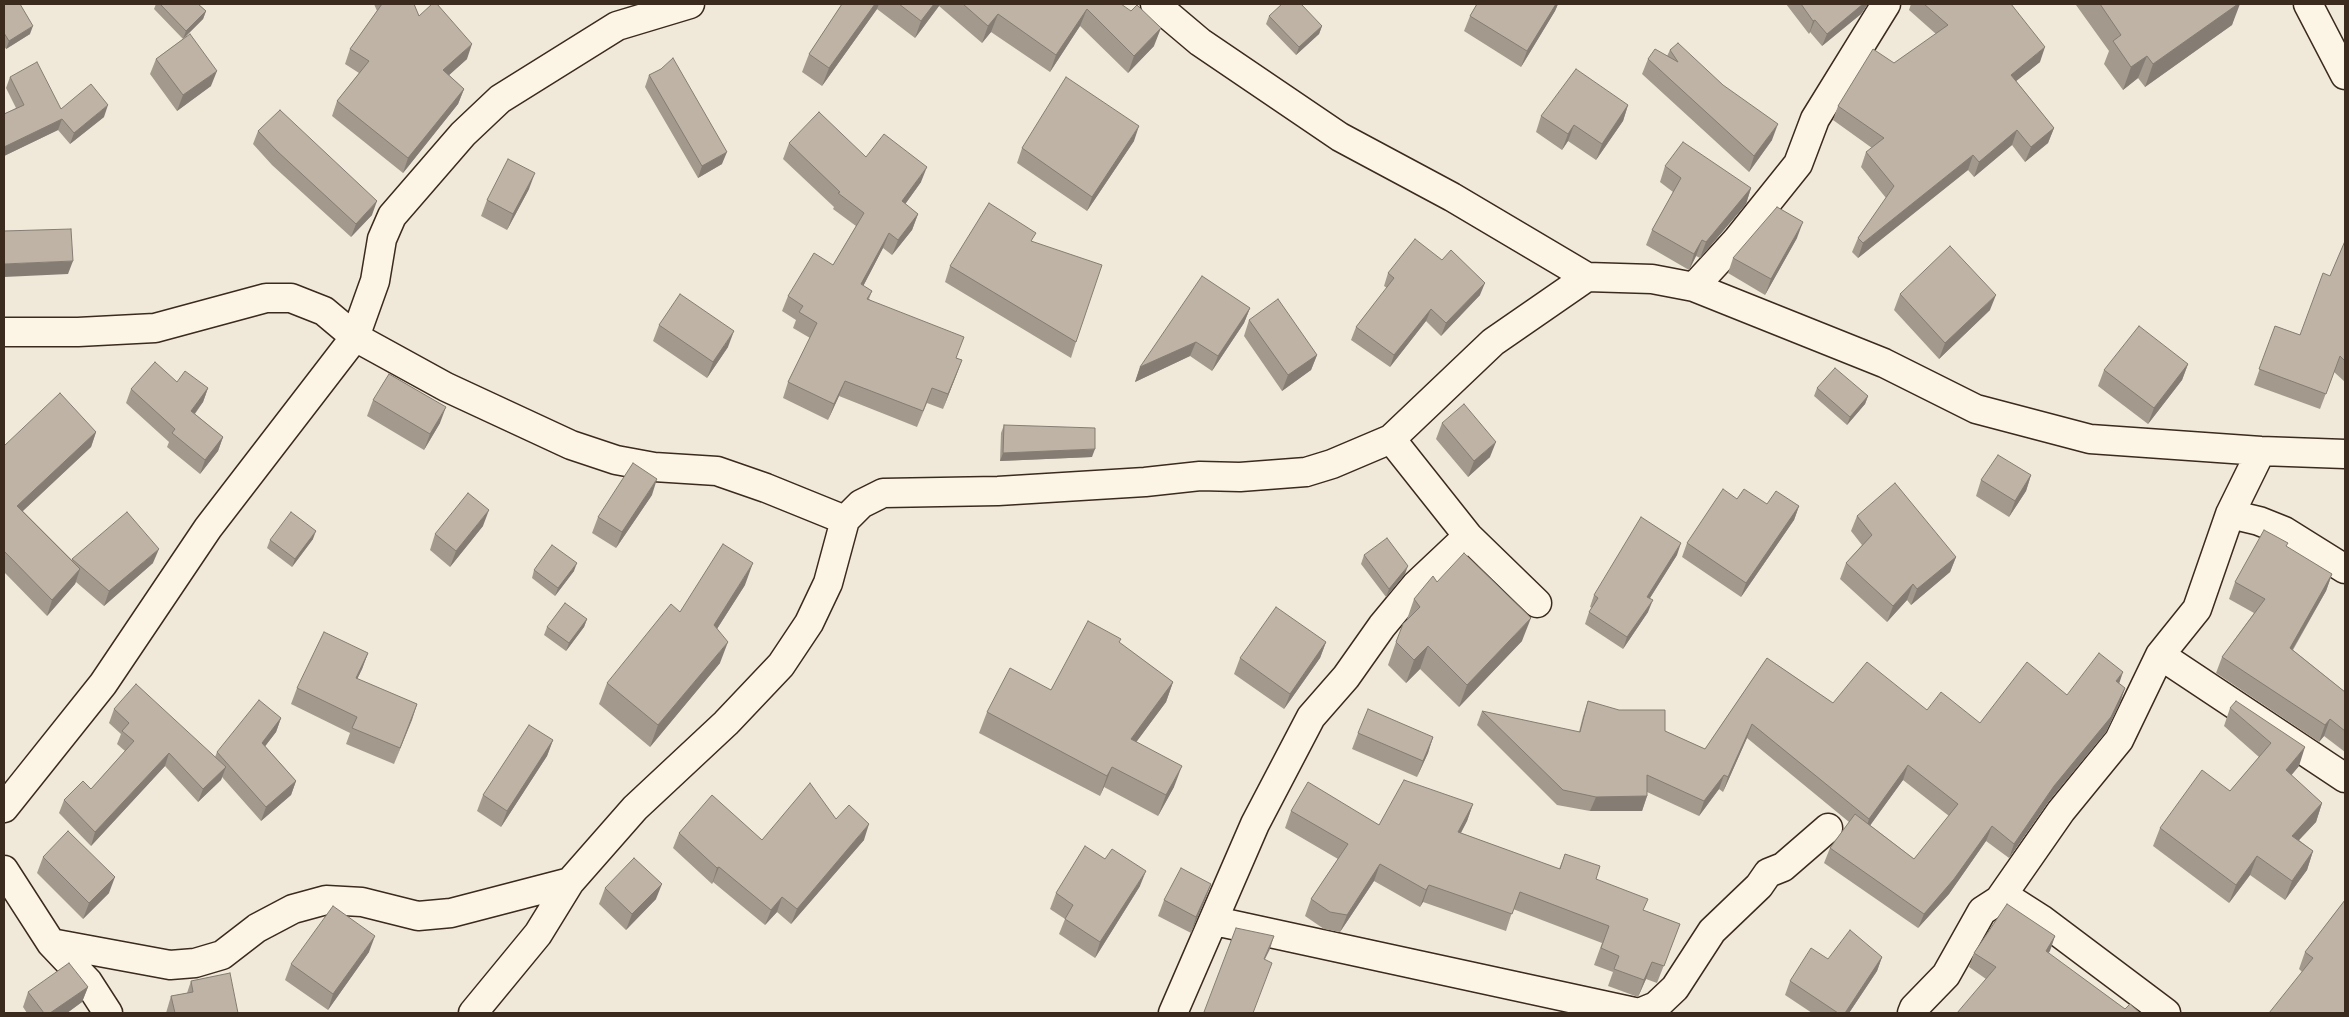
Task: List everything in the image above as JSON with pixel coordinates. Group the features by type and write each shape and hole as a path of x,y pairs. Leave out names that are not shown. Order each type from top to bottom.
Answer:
{"street":[{"path":"4,808 102,684 208,528 355,337 375,281 382,239 392,216 463,134 500,99 617,26 690,4"},
{"path":"1155,4 1216,53 1340,137 1452,197 1588,277 1652,279 1694,287 1884,363 1976,409 2090,439 2261,451 2345,454"},
{"path":"1694,287 1737,240 1798,164 1815,119 1886,4"},
{"path":"2308,4 2345,75"},
{"path":"473,1013 538,934 570,882 635,808 726,724 781,665 809,623 828,583 845,520 861,504 883,493 998,491 1145,482 1200,476 1240,477 1304,472 1332,464 1391,439 1493,342 1588,277"},
{"path":"4,332 78,332 155,328 266,298 291,298 324,311 355,337 446,387 571,446 616,460 654,467 717,471 766,488 845,520"},
{"path":"1391,439 1468,536 1537,603"},
{"path":"1912,1013 1914,1008 1946,975 1982,911 1999,900 2061,811 2119,740 2160,655 2196,609 2230,514 2261,451"},
{"path":"2230,514 2259,520 2284,531 2345,569"},
{"path":"1173,1013 1215,921 1255,824 1282,775 1294,746 1311,717 1346,677 1382,626 1416,585 1468,536"},
{"path":"2160,655 2345,778"},
{"path":"1215,921 1639,1013 1656,1006 1675,988 1712,930 1759,886 1768,873 1783,867 1828,828"},
{"path":"4,870 51,943 88,982 108,1013"},
{"path":"51,943 170,965 195,963 222,955 257,928 293,908 326,900 362,902 418,916 451,913 570,882"},
{"path":"1999,900 2016,903 2041,918 2166,1013"}],"building":[{"path":"20,4 33,26 9,41 4,33 4,5"},
{"path":"160,4 198,4 206,11 186,31"},
{"path":"382,4 414,4 419,16 432,4 437,4 472,44 443,70 464,89 408,158 337,101 369,61 350,49"},
{"path":"842,4 875,4 829,68 809,54"},
{"path":"899,4 934,4 921,21"},
{"path":"963,4 1121,4 1131,11 1137,5 1161,28 1134,56 1087,9 1056,55 998,14 988,26"},
{"path":"1282,4 1301,4 1322,26 1299,47 1269,16"},
{"path":"1477,4 1556,4 1527,51 1470,16"},
{"path":"1801,4 1863,4 1827,34 1815,20 1813,21"},
{"path":"1924,4 2011,4 2045,47 2011,75 2054,128 2031,147 2017,130 1979,162 1973,155 1863,243 1858,238 1894,186 1866,152 1884,138 1838,106 1873,49 1894,63 1948,25"},
{"path":"2100,4 2238,4 2153,64 2147,56 2131,67 2113,41 2121,35"},
{"path":"190,34 217,71 183,95 156,59"},
{"path":"1678,43 1723,85 1778,124 1754,156 1648,59 1655,49 1678,62 1670,50"},
{"path":"673,58 727,152 702,166 649,75 661,69"},
{"path":"37,62 61,109 91,84 108,105 74,133 62,119 4,147 4,114 24,105 10,77"},
{"path":"1576,69 1628,105 1602,144 1574,125 1568,134 1541,116"},
{"path":"1066,77 1139,126 1092,197 1022,148"},
{"path":"280,110 377,201 356,224 258,131"},
{"path":"819,112 866,157 884,134 927,167 902,201 918,214 898,240 889,233 861,284 872,291 867,299 964,337 956,358 962,360 948,394 932,388 923,411 845,381 834,404 788,382 817,323 799,312 803,306 788,296 814,253 833,265 864,213 838,193 840,192 789,143"},
{"path":"1683,142 1751,188 1706,242 1702,240 1694,254 1652,230 1681,178 1665,166"},
{"path":"508,159 535,173 513,214 487,200"},
{"path":"989,203 1036,233 1031,241 1102,265 1076,342 950,266"},
{"path":"1777,207 1803,222 1771,279 1733,258"},
{"path":"71,229 73,261 4,264 4,231"},
{"path":"1415,239 1442,260 1451,250 1485,283 1446,323 1431,309 1394,355 1356,327 1394,278 1388,273"},
{"path":"2345,241 2345,361 2340,356 2326,394 2259,369 2275,326 2300,335 2323,273 2330,276"},
{"path":"1950,246 1996,295 1945,343 1900,294"},
{"path":"1202,276 1250,308 1218,356 1196,342 1140,367"},
{"path":"680,294 734,331 713,362 659,325"},
{"path":"1278,299 1317,355 1288,375 1249,320"},
{"path":"2139,326 2188,364 2154,408 2104,370"},
{"path":"155,362 177,382 185,371 208,388 191,411 223,437 205,460 172,433 175,429 131,389"},
{"path":"1835,368 1868,396 1850,417 1817,388"},
{"path":"389,374 446,407 430,434 373,400"},
{"path":"60,393 96,432 17,506 80,569 52,600 4,551 4,446"},
{"path":"1464,404 1496,442 1474,461 1442,423"},
{"path":"1004,425 1095,428 1095,449 1003,453"},
{"path":"1998,455 2031,475 2015,501 1981,480"},
{"path":"633,463 657,479 622,532 598,517"},
{"path":"1895,483 1956,557 1917,589 1913,584 1893,606 1846,563 1872,535 1857,516"},
{"path":"1723,489 1737,499 1744,489 1767,504 1776,491 1799,506 1746,583 1687,543"},
{"path":"468,493 489,510 456,551 435,534"},
{"path":"127,512 159,549 109,591 72,559"},
{"path":"291,512 316,531 295,559 270,540"},
{"path":"1641,517 1681,543 1647,597 1653,600 1627,637 1589,612 1598,598 1594,595"},
{"path":"2264,530 2288,543 2286,546 2332,574 2290,648 2345,692 2345,731 2330,719 2325,725 2222,657 2265,599 2235,582"},
{"path":"1387,538 1408,566 1389,589 1364,555"},
{"path":"723,544 753,563 714,625 728,642 658,725 607,683 671,604 680,612"},
{"path":"552,545 577,563 558,588 534,570"},
{"path":"1464,553 1531,618 1467,685 1428,646 1414,660 1396,642 1403,624 1420,607 1414,599 1433,576 1437,582"},
{"path":"565,603 587,619 569,643 547,627"},
{"path":"1276,607 1326,642 1290,694 1240,658"},
{"path":"1088,621 1121,639 1119,642 1173,682 1131,739 1182,766 1166,795 1112,767 1107,776 987,712 1010,668 1051,690"},
{"path":"324,632 368,653 356,678 417,704 400,748 352,728 357,717 297,688"},
{"path":"2099,653 2123,672 2116,681 2125,688 2111,717 2054,786 2014,844 1992,826 1954,879 1924,914 1830,848 1855,814 1914,859 1958,804 1908,765 1869,819 1752,724 1728,777 1724,775 1704,801 1647,775 1647,796 1596,797 1563,790 1482,711 1580,732 1588,701 1619,710 1665,710 1665,731 1705,749 1767,658 1833,703 1867,662 1927,710 1941,692 1980,723 2027,662 2067,695"},
{"path":"136,684 226,767 203,789 169,753 95,832 64,800 83,781 91,789 134,741 122,731 129,723 114,709"},
{"path":"259,700 281,718 262,743 296,781 266,807 217,752"},
{"path":"2236,701 2305,747 2286,770 2322,803 2292,836 2313,851 2292,881 2257,856 2236,885 2160,828 2202,770 2230,791 2271,743 2230,708"},
{"path":"1368,709 1433,737 1423,761 1358,733"},
{"path":"529,725 553,740 507,811 483,795"},
{"path":"1404,780 1473,804 1458,832 1560,869 1565,854 1600,866 1596,879 1648,899 1643,910 1680,924 1664,966 1652,962 1644,980 1614,969 1619,956 1601,948 1609,926 1520,892 1512,914 1429,885 1426,890 1380,864 1347,915 1330,912 1311,899 1348,844 1291,811 1308,782 1379,825"},
{"path":"810,783 836,819 849,805 869,824 797,909 782,897 771,910 719,867 717,868 679,833 712,795 762,840"},
{"path":"68,831 115,877 89,903 43,857"},
{"path":"1085,846 1105,859 1112,849 1146,871 1100,942 1065,919 1073,905 1056,893"},
{"path":"634,858 662,884 632,914 605,888"},
{"path":"1181,868 1211,884 1196,917 1164,900"},
{"path":"2345,900 2345,1013 2269,1013 2313,958 2305,952"},
{"path":"2007,904 2055,936 2046,951 2125,1009 2130,1004 2140,1013 1957,1013 1996,967 1974,953"},
{"path":"333,906 375,936 333,994 291,964"},
{"path":"1236,928 1274,936 1264,959 1272,963 1253,1013 1204,1012"},
{"path":"1850,930 1882,957 1845,1013 1838,1013 1790,981 1811,948 1828,959"},
{"path":"69,963 88,987 50,1013 44,1013 28,992"},
{"path":"230,973 238,1013 175,1013 171,996 193,992 191,981"}]}
